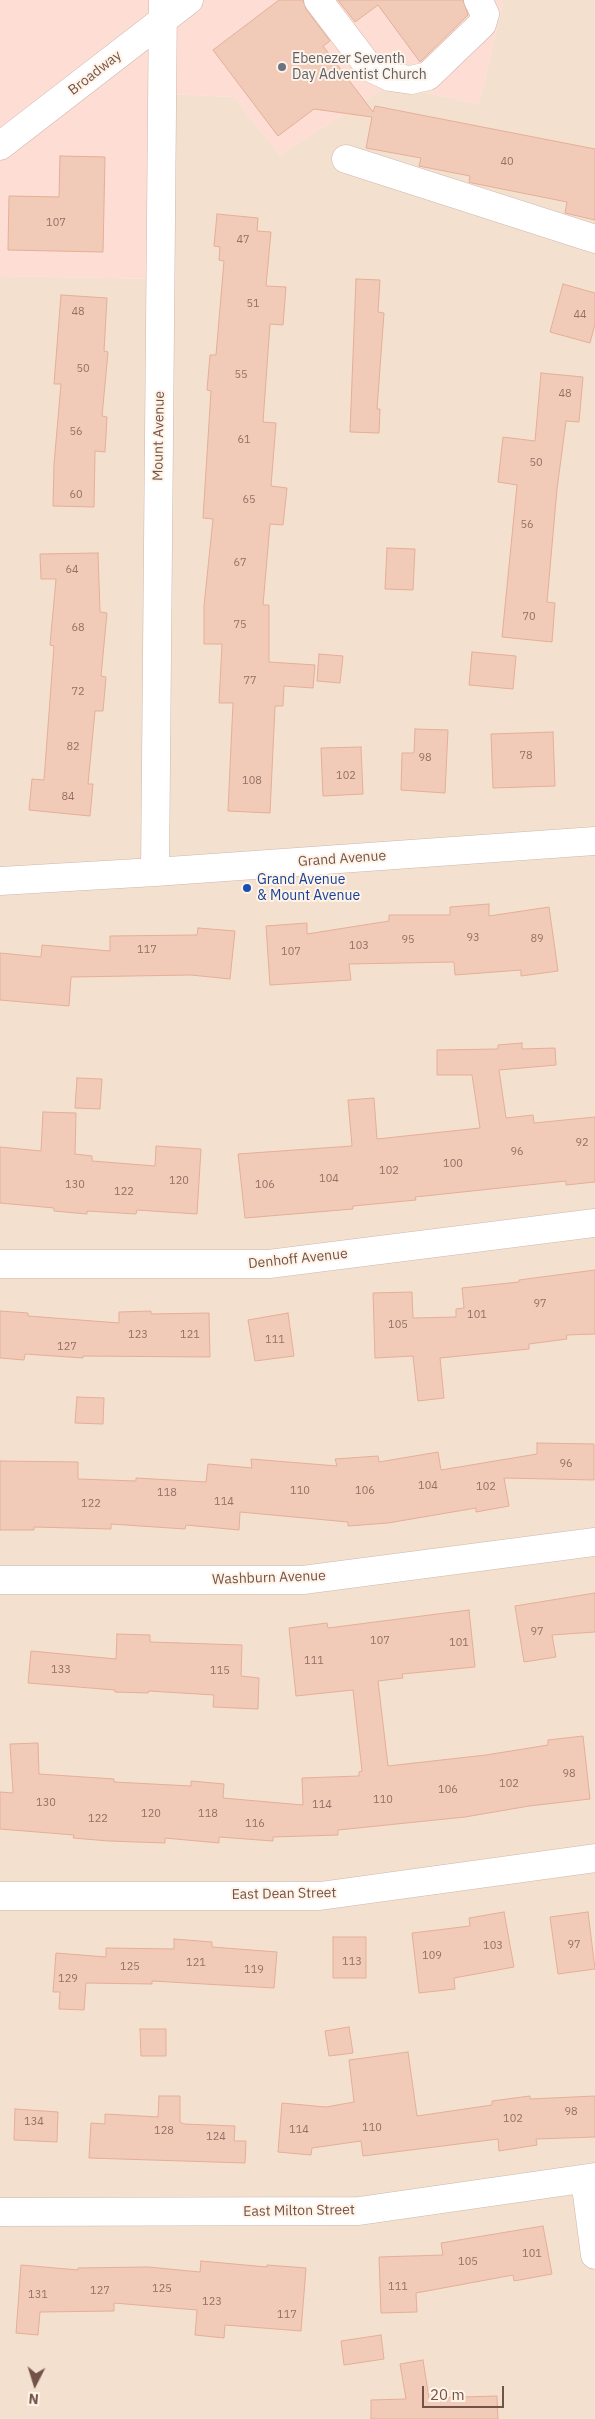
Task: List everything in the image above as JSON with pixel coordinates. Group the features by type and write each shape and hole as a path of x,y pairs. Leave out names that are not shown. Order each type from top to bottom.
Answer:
{"street":[{"name":"Broadway","path":"0,146 162,10 190,0"},
{"path":"318,0 369,66 390,77 411,80 428,76 482,24 485,14 478,0"},
{"name":"Mount Avenue","path":"154,872 162,10"},
{"path":"346,159 595,239"},
{"name":"Grand Avenue","path":"0,881 595,841"},
{"name":"Denhoff Avenue","path":"0,1264 269,1264 595,1223"},
{"name":"Washburn Avenue","path":"0,1580 303,1580 595,1542"},
{"name":"East Dean Street","path":"0,1896 320,1896 595,1858"},
{"path":"590,2178 595,2255"},
{"name":"East Milton Street","path":"0,2212 359,2211 590,2178"}],"shaded area":[{"path":"0,0 501,0 503,3 479,104 389,85 280,155 234,97 169,94 162,279 0,276"},
{"path":"501,0 595,0 595,2419 0,2419 0,276 162,279 169,94 234,97 280,155 389,85 479,104 503,3"}],"building":[{"path":"279,0 303,0 306,9 330,41 323,46 373,112 375,106 595,149 595,220 565,213 567,202 472,183 469,182 470,176 419,166 421,158 366,148 372,117 314,109 278,136 213,50"},
{"path":"338,0 463,0 468,15 420,62 378,5 355,22"},
{"path":"60,156 105,157 103,252 8,250 9,196 59,197"},
{"path":"217,214 258,218 257,231 271,232 266,286 286,287 283,325 270,324 263,422 276,423 271,486 287,488 283,525 270,524 263,605 269,605 269,662 315,665 313,688 284,686 283,706 275,706 270,813 228,811 233,703 219,703 222,644 204,644 204,606 213,519 203,518 211,391 207,390 210,355 216,355 224,261 219,260 220,247 214,246"},
{"path":"356,279 380,280 378,312 384,313 377,409 380,409 379,433 350,432"},
{"path":"563,284 595,293 595,324 590,343 550,332"},
{"path":"61,295 107,298 104,351 108,352 102,416 107,417 105,452 95,451 94,507 53,506 54,464 61,384 54,384"},
{"path":"541,373 583,377 579,422 566,421 557,489 547,602 555,603 552,642 502,637 517,485 498,482 503,437 535,441"},
{"path":"387,548 415,549 413,590 385,589"},
{"path":"98,553 100,612 107,613 101,676 106,677 103,711 95,711 88,784 93,784 90,816 29,810 32,779 44,780 54,646 50,645 56,579 41,579 40,554"},
{"path":"472,652 516,656 513,689 469,685"},
{"path":"319,654 343,656 340,683 317,681"},
{"path":"415,729 448,730 445,793 401,790 402,753 414,753"},
{"path":"553,732 555,786 493,788 491,734"},
{"path":"361,747 363,794 323,796 321,748"},
{"path":"489,904 489,916 549,907 558,971 521,976 521,970 455,975 454,962 349,964 351,980 270,985 266,926 307,923 307,934 389,921 389,915 450,915 450,907"},
{"path":"198,928 235,931 230,979 191,975 71,977 69,1006 0,1000 0,953 41,957 42,945 110,951 110,936 197,935"},
{"path":"522,1043 522,1049 555,1048 556,1065 499,1070 506,1118 533,1115 534,1123 595,1117 595,1182 566,1185 566,1181 415,1197 416,1200 353,1206 353,1209 245,1218 238,1154 352,1146 348,1100 374,1098 377,1139 480,1128 472,1075 437,1075 437,1050 498,1049 498,1045"},
{"path":"77,1078 102,1079 100,1109 75,1108"},
{"path":"43,1112 76,1113 75,1154 92,1156 92,1161 155,1166 156,1146 201,1149 197,1214 137,1210 136,1214 87,1211 87,1214 54,1211 54,1208 0,1203 0,1147 41,1151"},
{"path":"595,1270 595,1334 566,1335 567,1339 529,1344 529,1349 440,1358 444,1398 418,1401 413,1356 375,1358 373,1293 412,1292 413,1318 456,1317 456,1309 464,1308 462,1288 519,1282 519,1280"},
{"path":"0,1311 28,1313 28,1316 119,1323 119,1312 151,1311 151,1314 209,1313 210,1357 83,1356 83,1358 25,1354 24,1360 0,1358"},
{"path":"288,1313 294,1356 255,1361 248,1320"},
{"path":"77,1397 104,1398 103,1424 75,1423"},
{"path":"537,1443 594,1444 594,1480 504,1478 509,1506 476,1512 476,1508 388,1523 348,1526 348,1522 240,1512 239,1530 186,1525 185,1529 111,1524 111,1529 34,1527 34,1530 0,1530 0,1461 78,1462 78,1479 136,1481 136,1478 206,1482 208,1464 252,1468 251,1459 337,1466 335,1459 378,1456 379,1462 438,1452 441,1470 537,1454"},
{"path":"595,1593 595,1632 552,1635 556,1657 524,1662 515,1606"},
{"path":"469,1610 475,1667 402,1674 403,1678 378,1681 388,1766 486,1755 548,1745 548,1740 583,1736 590,1799 529,1806 465,1817 338,1830 338,1835 273,1837 273,1841 219,1837 219,1843 165,1838 165,1843 109,1841 73,1838 74,1835 0,1829 0,1792 13,1793 10,1744 38,1743 39,1774 114,1779 114,1782 191,1786 191,1781 224,1784 223,1798 303,1805 302,1778 359,1776 359,1772 362,1771 353,1690 296,1696 289,1628 327,1623 328,1628"},
{"path":"117,1634 150,1635 150,1642 242,1645 241,1676 259,1678 258,1709 213,1707 214,1695 149,1691 148,1693 115,1692 115,1690 28,1683 31,1651 116,1659"},
{"path":"504,1912 514,1967 454,1978 455,1989 419,1993 412,1933 470,1926 469,1918"},
{"path":"588,1912 595,1969 558,1974 550,1917"},
{"path":"333,1937 366,1937 366,1978 333,1978"},
{"path":"174,1939 212,1942 212,1947 277,1952 274,1988 152,1981 152,1984 86,1983 84,2010 59,2009 60,1992 53,1992 56,1953 106,1957 106,1948 174,1949"},
{"path":"349,2027 353,2053 329,2056 325,2031"},
{"path":"140,2029 166,2029 166,2056 141,2056"},
{"path":"408,2052 417,2116 492,2105 492,2101 530,2096 530,2099 595,2096 595,2137 536,2139 537,2145 499,2151 498,2139 363,2156 361,2141 312,2148 311,2155 278,2152 282,2103 326,2107 354,2102 349,2060"},
{"path":"159,2096 180,2096 180,2122 184,2124 235,2126 234,2141 246,2141 245,2163 89,2158 91,2123 105,2124 105,2114 158,2117"},
{"path":"15,2109 58,2112 57,2142 14,2140"},
{"path":"543,2226 552,2274 514,2281 513,2275 416,2293 417,2312 381,2313 379,2257 443,2255 441,2243"},
{"path":"201,2261 267,2267 267,2265 306,2268 301,2331 225,2325 224,2338 195,2335 197,2310 114,2303 114,2311 40,2312 38,2335 16,2333 21,2265 78,2270 78,2268 148,2267 200,2272"},
{"path":"381,2335 384,2359 344,2365 341,2341"},
{"path":"423,2360 429,2398 497,2396 498,2419 371,2419 371,2400 406,2399 400,2364"}],"place":[{"name":"Ebenezer Seventh Day Adventist Church","path":"282,67"},
{"name":"Grand Avenue & Mount Avenue","path":"247,888"}]}
